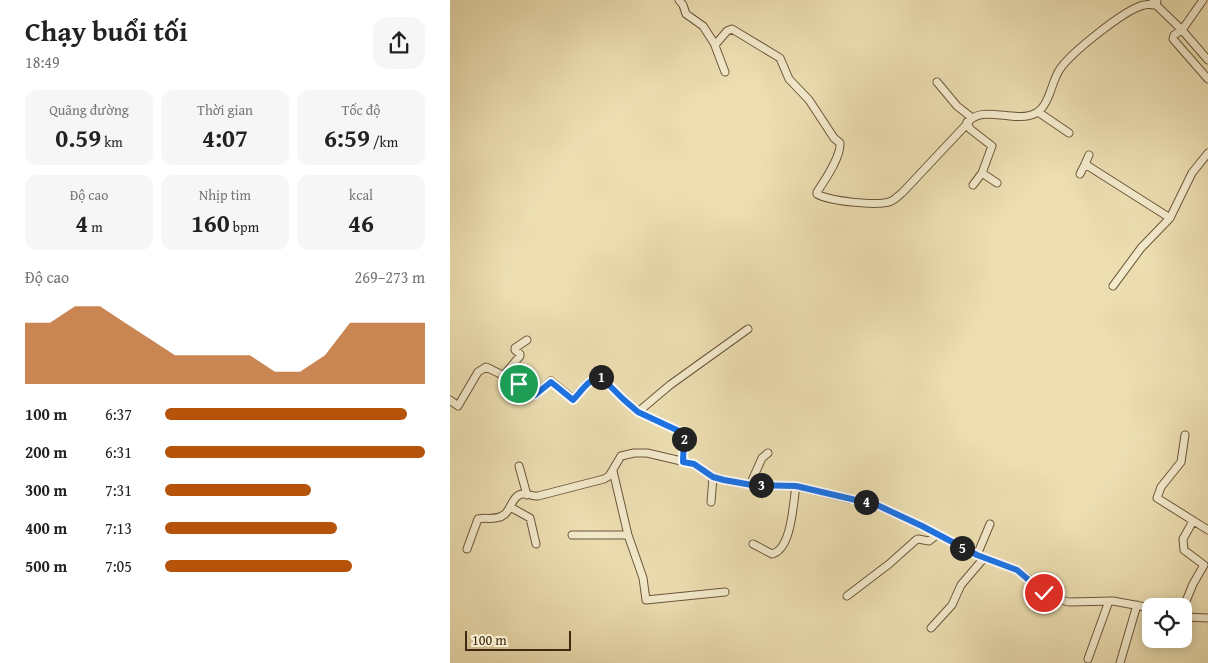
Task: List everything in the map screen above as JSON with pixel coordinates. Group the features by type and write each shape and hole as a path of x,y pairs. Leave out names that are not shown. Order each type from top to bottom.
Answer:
{"street":[{"path":"1203,0 1182,30 1174,35 1173,39 1208,79"},
{"path":"683,2 686,14 703,26 715,44 725,72"},
{"path":"715,44 727,31 732,29 780,58 789,79 809,100 834,138 840,143 839,152 830,173 817,192 820,196 856,203 891,202 902,193 969,120 982,114 1024,117 1038,112 1044,106 1060,69 1113,21 1145,4 1155,2 1208,60"},
{"path":"937,82 969,120 970,130 992,146 982,173 973,185"},
{"path":"1038,112 1069,134"},
{"path":"1113,286 1141,248 1170,218 1192,173 1208,152"},
{"path":"1080,174 1088,156"},
{"path":"1084,164 1170,218"},
{"path":"982,173 997,183"},
{"path":"638,412 748,329"},
{"path":"504,375 520,356 515,348 527,340"},
{"path":"450,400 455,405 458,406 460,404 482,368 504,375 535,395 551,382 573,400 584,386 596,377 601,377 638,412 681,432 684,436 683,462"},
{"path":"1185,434 1181,462 1161,487 1157,498 1208,530"},
{"path":"467,550 478,519 494,519 501,516 510,507 517,495 538,496 583,486 604,479 613,471 620,456 634,452 647,453 694,464 713,477 750,484 796,486 877,505 938,534 980,557 1017,570 1053,598 1069,602 1108,601 1142,606"},
{"path":"750,484 762,458 768,453"},
{"path":"519,466 527,495"},
{"path":"613,471 628,535 643,578 646,600 724,592"},
{"path":"710,502 713,477"},
{"path":"753,544 772,554 784,544 788,534 796,486"},
{"path":"510,507 530,518 536,544"},
{"path":"1187,598 1192,584 1204,565 1184,550 1183,539 1193,522"},
{"path":"931,628 952,605 961,586 980,557 990,524"},
{"path":"847,596 889,564 916,540 929,542 938,534"},
{"path":"572,535 628,535"},
{"path":"1088,659 1108,601"},
{"path":"1120,663 1137,605"},
{"path":"1192,617 1208,618"}],"route":[{"path":"519,384 535,395 549,382 553,382 573,400 584,386 596,377 601,377 638,412 681,432 684,436 683,462 694,464 713,477 752,485 796,486 850,500 870,502 922,526 970,552 1017,570 1044,593"}]}
